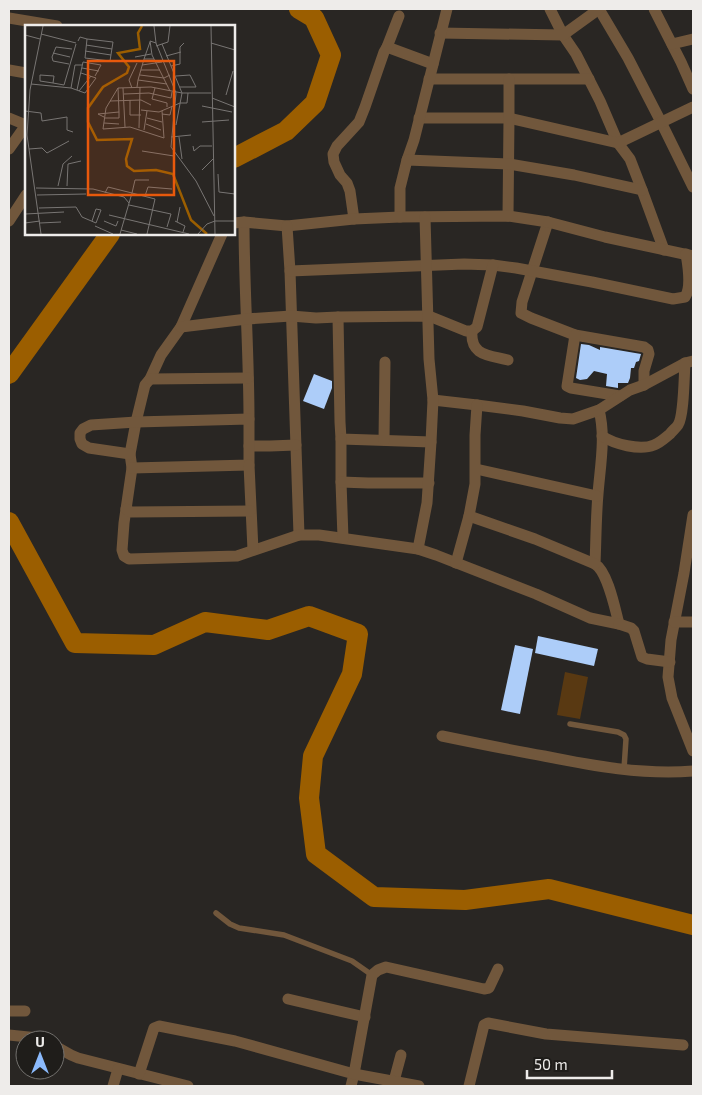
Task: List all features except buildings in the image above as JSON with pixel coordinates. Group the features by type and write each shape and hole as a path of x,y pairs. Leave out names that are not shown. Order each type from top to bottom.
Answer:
{"street":[{"path":"400,217 400,188 447,9"},
{"path":"550,9 589,79 618,143 630,159 664,250"},
{"path":"440,33 563,34 599,9 662,122 693,187"},
{"path":"654,9 682,62 693,89"},
{"path":"354,219 350,191 334,162 333,154 337,146 359,122 399,16"},
{"path":"9,18 51,25"},
{"path":"672,44 693,39"},
{"path":"387,47 433,64"},
{"path":"9,70 25,73"},
{"path":"429,79 589,79"},
{"path":"508,216 509,79"},
{"path":"419,118 510,118 618,143 693,107"},
{"path":"9,118 25,125"},
{"path":"9,149 25,126"},
{"path":"407,160 508,164 574,175 642,190"},
{"path":"9,221 25,197"},
{"path":"253,550 250,511 247,319 244,264 239,222 287,226 354,219 508,216 548,222 689,255 689,290 685,297 673,299 533,271 493,265 427,265 290,271"},
{"path":"418,549 427,503 433,400 429,358 425,217"},
{"path":"548,222 522,302 521,312 531,318 575,335 644,347 648,350 649,354 644,371 644,385"},
{"path":"287,226 292,316 299,535"},
{"path":"222,235 181,327 161,355 150,379 145,385 130,454 132,468 124,523 122,550 124,556 129,559 238,556 299,535 319,535 418,549 536,594 590,618 631,628 637,638 642,657 670,662"},
{"path":"181,327 292,316 316,318 428,316 466,331 472,331 477,327 493,265"},
{"path":"338,317 343,538"},
{"path":"472,331 473,345 477,350 508,360"},
{"path":"575,335 567,386 620,396"},
{"path":"384,362 384,440"},
{"path":"433,400 522,411 560,418 574,418 599,410 630,390 689,362"},
{"path":"602,436 619,444 646,447 664,440 678,426 689,362"},
{"path":"150,379 248,378"},
{"path":"456,563 470,516 475,484 477,405"},
{"path":"595,564 602,436 599,410"},
{"path":"130,454 90,448 82,444 80,433 91,425 136,422 249,420"},
{"path":"341,440 431,442"},
{"path":"249,446 296,445"},
{"path":"132,468 249,465"},
{"path":"476,469 598,496"},
{"path":"341,482 429,483"},
{"path":"126,509 131,512 250,511"},
{"path":"693,515 671,640 668,676 672,698 693,751"},
{"path":"470,516 535,539 595,564 599,567 604,577 614,603 619,624"},
{"path":"674,622 693,622"},
{"path":"442,736 581,763 624,769 693,771"},
{"path":"351,1086 372,975 378,970 386,967 484,989 488,988 498,969"},
{"path":"288,999 365,1017"},
{"path":"9,1011 25,1012"},
{"path":"469,1086 484,1026 488,1023 562,1036 683,1045"},
{"path":"139,1074 152,1032 154,1028 159,1026 235,1041 354,1074 419,1086"},
{"path":"65,1051 78,1058 175,1085 188,1086"},
{"path":"394,1081 401,1055"},
{"path":"113,1086 118,1069"}],"lane":[{"path":"570,724 618,732 624,735 626,739 624,769"},
{"path":"216,913 230,924 239,928 284,935 352,961 372,975"}],"shaded area":[{"path":"565,672 588,677 580,719 557,715"}],"waterway":[{"path":"235,157 286,131 315,103 331,55 314,18 299,9"},
{"path":"9,374 109,235"},
{"path":"9,522 75,643 154,645 205,622 268,630 309,616 358,634 352,674 313,756 309,798 316,854 374,897 465,900 549,889 693,925"}]}
